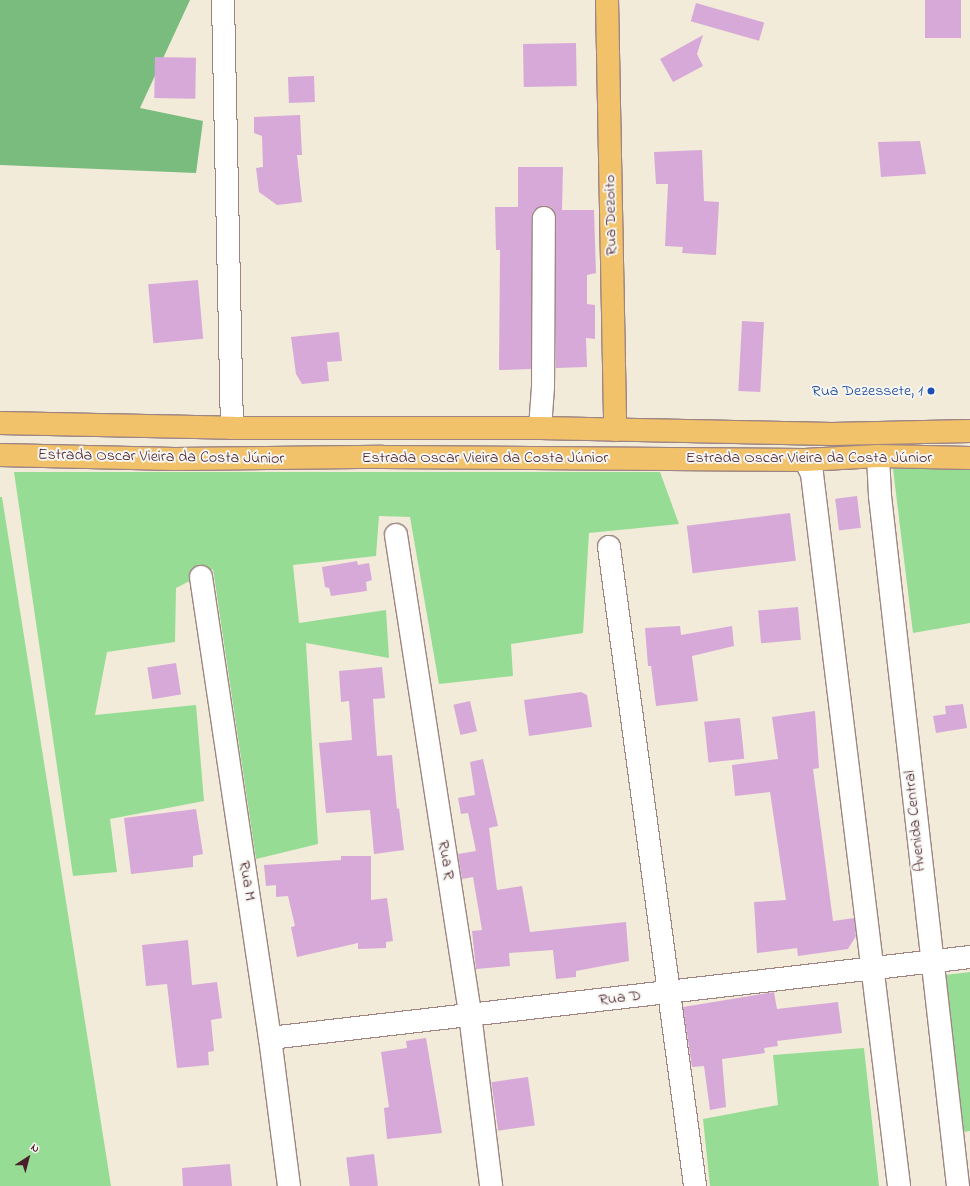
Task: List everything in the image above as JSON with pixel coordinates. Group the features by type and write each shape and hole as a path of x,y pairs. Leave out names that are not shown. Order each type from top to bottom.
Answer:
{"main road":[{"name":"Rua Dezoito","path":"607,0 615,430"},
{"name":"Estrada Oscar Vieira da Costa Júnior","path":"0,423 232,428 540,428 832,434 970,431"},
{"name":"Estrada Oscar Vieira da Costa Júnior","path":"0,455 137,459 389,457 805,460 878,456 970,458"}],"street":[{"path":"224,0 232,428"},
{"path":"540,428 543,387 544,218"},
{"name":"Avenida Central","path":"878,456 880,504 931,962 958,1186"},
{"path":"805,460 812,474 899,1186"},
{"name":"Rua R","path":"396,536 470,1014 491,1186"},
{"path":"609,547 695,1186"},
{"name":"Rua M","path":"201,577 270,1038 289,1186"},
{"name":"Rua D","path":"270,1038 470,1014 670,993 872,967 970,957"}],"green space":[{"path":"0,0 190,0 140,108 203,121 196,173 0,165"},
{"path":"970,468 970,623 913,633 893,469"},
{"path":"14,472 660,472 679,524 589,533 583,633 511,644 513,676 439,684 410,517 379,516 376,556 293,565 299,623 386,610 389,658 306,643 318,844 256,859 213,569 176,588 175,642 107,652 95,715 196,705 204,801 110,819 117,872 73,876"},
{"path":"0,497 2,497 111,1186 0,1186"},
{"path":"970,972 970,1131 964,1132 945,975"},
{"path":"864,1048 879,1186 710,1186 703,1119 778,1105 773,1055"}],"building":[{"path":"925,0 961,0 961,38 925,38"},
{"path":"696,3 764,23 759,41 691,21"},
{"path":"703,35 697,54 703,66 673,82 660,59"},
{"path":"576,43 577,86 524,87 523,44"},
{"path":"155,57 196,58 195,99 154,98"},
{"path":"314,76 315,102 289,103 288,77"},
{"path":"300,115 302,155 297,155 302,202 277,205 259,192 256,168 263,167 262,136 254,133 254,117"},
{"path":"920,141 926,174 881,177 878,142"},
{"path":"702,150 704,201 719,202 716,255 682,253 683,247 665,246 668,184 656,184 654,152"},
{"path":"518,167 563,167 562,210 594,210 596,273 587,275 587,304 595,305 595,339 586,338 587,367 556,368 556,218 551,207 544,206 533,211 532,218 531,369 499,370 500,250 496,250 495,207 518,207"},
{"path":"198,280 203,339 153,343 148,284"},
{"path":"742,321 764,322 760,392 738,391"},
{"path":"339,332 342,361 327,362 329,381 302,384 296,374 291,337"},
{"path":"857,496 861,528 839,530 835,499"},
{"path":"790,513 796,561 693,573 687,526"},
{"path":"357,561 358,565 369,563 372,580 366,582 367,591 331,596 329,588 325,587 322,567"},
{"path":"798,607 801,640 761,643 758,610"},
{"path":"680,626 681,635 732,626 734,646 692,656 698,701 656,706 651,666 648,666 645,628"},
{"path":"176,663 181,695 152,699 147,668"},
{"path":"382,667 385,698 373,699 377,756 392,755 397,809 399,808 404,850 374,854 370,810 326,813 319,743 352,740 349,701 341,702 339,671"},
{"path":"581,692 587,695 592,727 529,736 524,700"},
{"path":"470,701 477,731 460,735 453,705"},
{"path":"963,704 967,728 936,733 933,716 946,714 945,706"},
{"path":"815,711 819,768 813,769 833,921 854,918 856,936 848,949 798,956 797,948 757,953 754,902 786,900 770,792 735,796 732,765 778,759 772,717"},
{"path":"740,718 744,759 708,763 704,722"},
{"path":"483,759 498,826 489,828 497,890 522,886 530,932 626,922 629,961 576,971 576,977 556,979 553,950 509,953 510,966 476,969 472,931 482,930 473,877 462,879 458,854 476,851 468,813 461,814 458,798 475,795 470,762"},
{"path":"196,809 203,854 193,856 193,867 131,874 124,818"},
{"path":"341,856 371,856 371,900 387,898 393,941 386,942 386,948 358,949 358,943 297,957 291,927 295,926 288,896 276,897 276,885 266,886 264,865 341,860"},
{"path":"188,940 192,985 217,982 222,1018 211,1020 214,1051 208,1052 209,1065 177,1068 167,984 146,986 142,945"},
{"path":"774,992 777,1009 838,1002 842,1033 777,1041 778,1046 764,1048 765,1053 722,1059 726,1107 710,1110 704,1066 692,1067 683,1007"},
{"path":"426,1038 442,1133 387,1139 384,1108 389,1107 381,1052 407,1048 406,1041"},
{"path":"528,1077 535,1126 498,1131 491,1082"},
{"path":"374,1154 378,1186 350,1186 346,1157"},
{"path":"230,1164 232,1186 183,1186 182,1168"}],"place":[{"name":"Rua Dezessete, 1","path":"931,391"}]}
